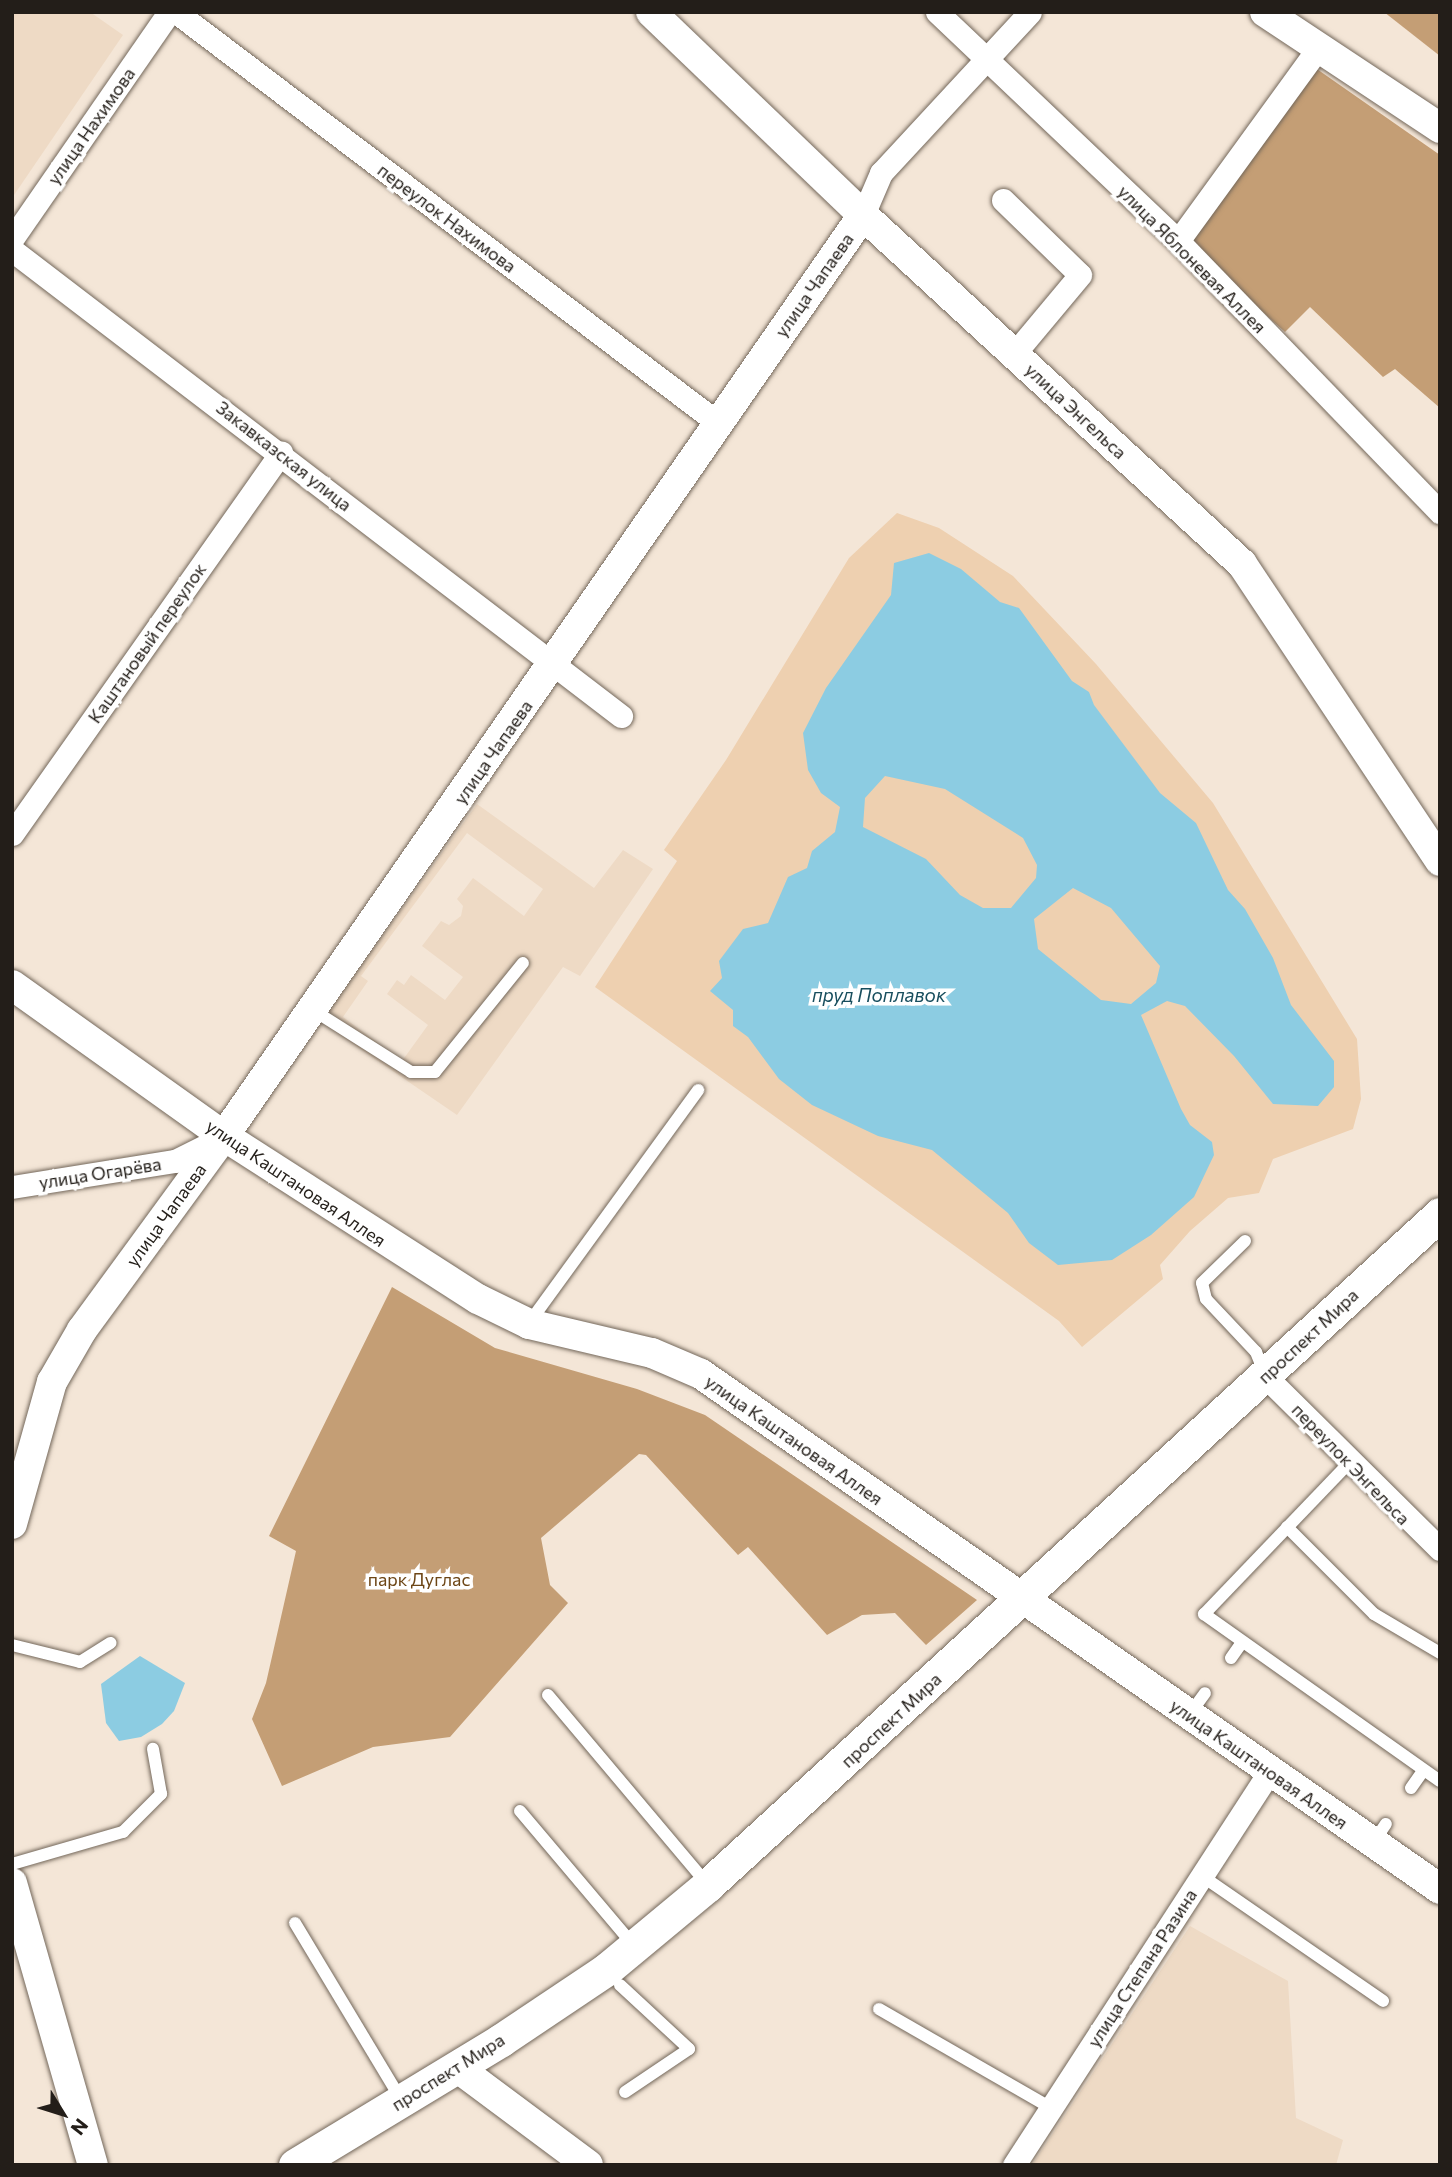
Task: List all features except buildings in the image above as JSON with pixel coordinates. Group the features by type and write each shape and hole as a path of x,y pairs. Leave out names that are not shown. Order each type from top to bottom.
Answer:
{"main road":[{"name":"проспект Мира","path":"1273,1384 1440,1213"},
{"name":"проспект Мира","path":"328,2165 466,2074 620,1985 723,1901 1031,1606 1273,1384 1440,1244"},
{"name":"проспект Мира","path":"295,2165 402,2102 466,2074 634,1946 708,1885 1031,1606"}],"street":[{"name":"улица Нахимова","path":"12,239 169,12"},
{"name":"переулок Нахимова","path":"176,12 718,423"},
{"name":"улица Энгельса","path":"651,12 863,215 1242,564 1440,861"},
{"name":"улица Яблоневая Аллея","path":"937,12 1178,241 1440,512"},
{"name":"улица Чапаева","path":"12,1524 52,1382 99,1306 224,1136 552,667 863,215 881,173 983,58 1030,12"},
{"path":"1265,12 1440,128"},
{"path":"1178,241 1318,48"},
{"path":"1003,200 1080,275 1014,354"},
{"name":"Закавказская улица","path":"12,250 281,452 552,667 621,716"},
{"name":"Каштановый переулок","path":"12,834 281,452"},
{"name":"улица Каштановая Аллея","path":"12,985 224,1136 392,1247 529,1324 652,1353 701,1374 1031,1606 1197,1704 1270,1771 1379,1834 1440,1889"},
{"name":"улица Огарёва","path":"12,1187 175,1161 224,1136"},
{"name":"переулок Энгельса","path":"1273,1384 1440,1549"},
{"name":"улица Степана Разина","path":"1014,2165 1270,1771"},
{"path":"12,1884 93,2165"},
{"path":"466,2074 588,2165"}],"lane":[{"path":"313,1009 411,1072 435,1072 523,963"},
{"path":"529,1324 698,1090"},
{"path":"1245,1241 1202,1283 1206,1299 1260,1358 1273,1384"},
{"path":"1350,1462 1204,1614 1422,1772 1440,1781"},
{"path":"1287,1527 1374,1614 1440,1653"},
{"path":"1231,1658 1242,1642"},
{"path":"12,1645 80,1662 110,1643"},
{"path":"548,1695 708,1885"},
{"path":"12,1864 123,1832 161,1794 153,1749"},
{"path":"1411,1788 1422,1772"},
{"path":"520,1811 634,1946"},
{"path":"1202,1875 1383,2001"},
{"path":"295,1923 402,2102"},
{"path":"620,1985 688,2049 625,2092"},
{"path":"880,2009 1051,2108"}],"shaded area":[{"path":"12,12 90,12 123,35 12,198"},
{"name":"пруд Поплавок","path":"897,513 939,528 1013,576 1096,664 1213,803 1357,1039 1361,1099 1353,1129 1273,1159 1259,1193 1228,1198 1190,1231 1160,1265 1163,1279 1082,1347 1059,1321 595,987 677,861 664,850 726,760 849,558"},
{"path":"477,804 594,888 623,850 653,869 580,976 563,967 457,1115 321,1022","holes":["467,833 543,889 524,916 473,878 457,899 463,906 461,916 449,925 441,921 422,946 463,977 445,1000 411,975 404,985 397,980 387,994 428,1025 402,1061 343,1017 368,981 361,976"]},
{"path":"1190,1926 1288,1981 1296,2118 1343,2140 1336,2165 1032,2165"}],"green space":[{"path":"1384,12 1440,12 1440,56"},
{"path":"1314,67 1440,155 1440,408 1395,369 1383,377 1310,307 1285,332 1187,244"},
{"name":"парк Дуглас","path":"392,1287 495,1348 637,1389 705,1415 977,1600 926,1645 895,1613 862,1615 827,1635 748,1547 738,1555 646,1455 639,1454 541,1538 550,1585 568,1603 450,1737 373,1747 282,1786 252,1719 266,1683 296,1551 269,1536"}],"water":[{"name":"пруд Поплавок","path":"929,553 961,569 1000,602 1019,608 1072,681 1089,692 1094,705 1160,793 1196,823 1228,890 1245,909 1273,958 1291,1005 1334,1061 1334,1087 1318,1106 1273,1104 1234,1056 1185,1006 1167,1001 1141,1015 1181,1109 1190,1125 1212,1142 1214,1155 1194,1197 1151,1235 1112,1260 1058,1265 1029,1243 1008,1213 932,1150 878,1136 812,1105 779,1079 748,1037 733,1026 733,1010 710,991 722,978 719,961 743,929 768,923 788,877 807,868 812,851 835,832 840,807 821,793 808,770 803,733 826,688 891,595 894,563","holes":["885,776 945,789 1023,838 1037,865 1036,878 1011,908 983,908 960,895 926,859 863,827 865,798","1073,888 1111,908 1160,966 1156,983 1131,1004 1101,1000 1038,949 1034,919"]},
{"path":"140,1656 185,1683 174,1711 162,1724 141,1737 119,1741 106,1723 101,1684"}]}
